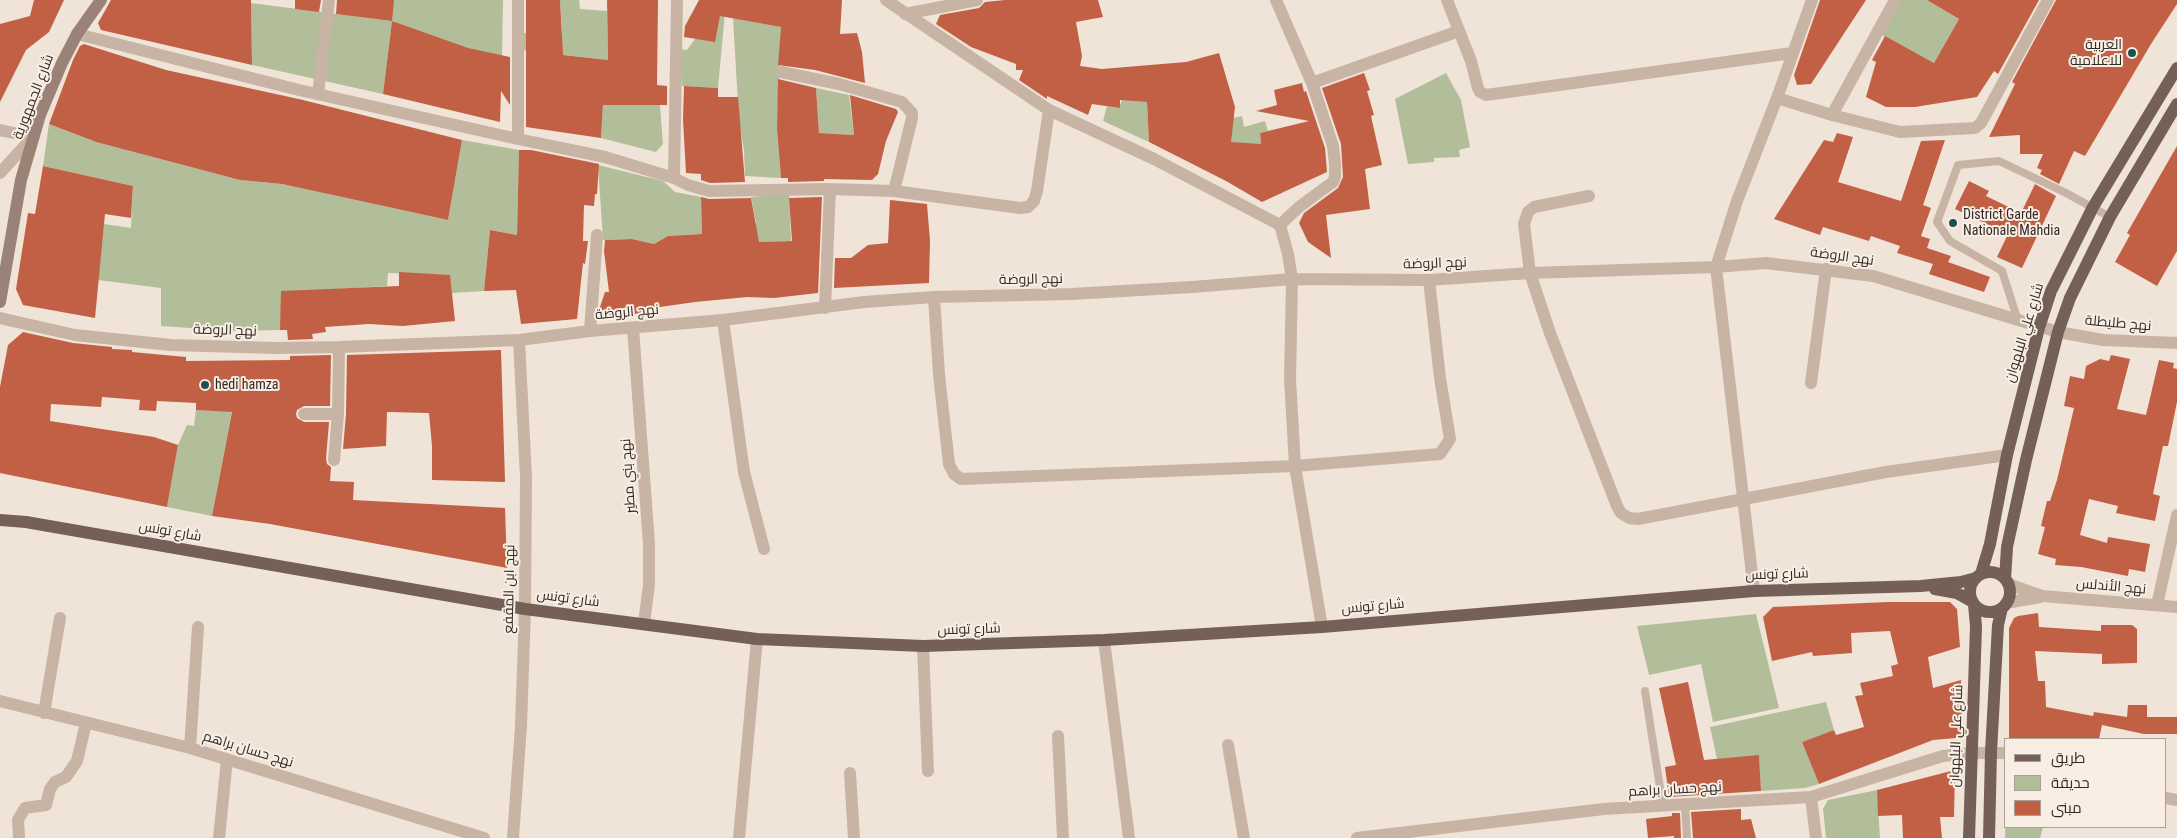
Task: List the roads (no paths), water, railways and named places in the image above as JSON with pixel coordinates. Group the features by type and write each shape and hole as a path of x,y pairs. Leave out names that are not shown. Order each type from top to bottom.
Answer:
{"main road":[{"name":"شارع الجمهورية","path":"0,302 21,180 33,138 54,82 77,34 101,0"},
{"name":"شارع علي البلهوان","path":"1978,576 1990,544 2007,455 2039,328 2052,291 2093,207 2177,68"},
{"path":"1989,838 1991,752 1998,624 2004,605 2009,597 2007,582 2009,538 2026,460 2058,332 2070,298 2110,217 2177,104"},
{"path":"2115,170 2132,178"},
{"name":"شارع تونس","path":"0,513 26,522"},
{"name":"شارع تونس","path":"0,520 26,522 525,609 756,639 923,646 1104,640 1322,627 1754,591 1921,586 1961,582 1978,576"},
{"path":"2004,605 1990,612 1984,611 1974,604 1970,587 1978,576 1994,572 2007,582"},
{"name":"شارع تونس","path":"1921,586 1957,593 1974,604"},
{"name":"شارع علي البلهوان","path":"1970,838 1974,604"}],"street":[{"path":"318,94 329,0"},
{"path":"518,0 518,139"},
{"path":"674,178 677,0"},
{"path":"886,0 1049,110 1154,158 1280,225 1288,254 1292,279 1290,380 1295,466 1322,627"},
{"path":"905,14 977,0"},
{"path":"1276,0 1312,83 1333,146 1336,177 1330,185 1299,207 1280,225"},
{"path":"1446,0 1470,61 1478,88 1480,92 1486,95 1792,53"},
{"path":"1754,591 1716,268 1737,201 1812,0"},
{"path":"1832,114 1895,0"},
{"path":"1777,98 1900,132 1975,128 1981,123 2048,0"},
{"path":"1312,83 1459,31"},
{"path":"77,34 318,94 606,157 709,191 830,189 894,191 1020,208 1028,207 1034,201 1037,191 1049,110"},
{"path":"781,72 839,84 902,102 906,106 912,113 912,118 894,191"},
{"path":"0,130 33,138 0,173"},
{"path":"825,308 830,189"},
{"path":"1589,196 1534,207 1528,212 1524,224 1530,273 1550,333 1621,513 1629,518 1638,520 1886,472 2007,455"},
{"path":"590,331 597,235"},
{"name":"نهج الروضة","path":"0,318 75,335 171,345 276,348 339,347 519,340 590,331 723,320 864,302 934,296 1071,294 1292,279 1429,280 1530,273 1716,268 1766,263 1873,276 2039,328 2058,332"},
{"path":"1811,382 1826,269"},
{"path":"934,296 939,374 950,464 954,474 961,479 1295,466 1440,454 1450,439 1440,378 1429,280"},
{"path":"723,320 744,472 764,549"},
{"name":"نهج بني مطير","path":"633,328 649,544 649,585 644,623"},
{"name":"نهج طليطلة","path":"2058,332 2103,340 2177,343"},
{"name":"نهج ابن المقفع","path":"513,838 521,726 525,609 526,477 519,340"},
{"path":"334,460 338,414 339,347"},
{"path":"304,414 338,414"},
{"path":"2157,606 2177,515"},
{"name":"نهج الأندلس","path":"2007,582 2042,596 2177,607"},
{"name":"نهج الأندلس","path":"2004,605 2042,596"},
{"path":"44,713 60,618"},
{"path":"190,748 198,627"},
{"path":"739,838 756,639"},
{"path":"1104,640 1129,838"},
{"path":"923,646 928,771"},
{"name":"نهج حسان براهم","path":"0,701 190,748 464,836 484,838"},
{"path":"18,838 18,820 25,808 46,805 50,789 55,782 66,777 77,761 86,723"},
{"path":"1058,736 1063,838"},
{"path":"1228,745 1244,838"},
{"name":"نهج حسان براهم","path":"1357,838 1604,809 1685,806 1811,797 1943,756 1991,752 2004,753"},
{"path":"219,838 227,759"},
{"path":"850,773 854,838"},
{"path":"1811,797 1816,838"}],"lane":[{"path":"2018,321 2002,271 1950,241 1937,222 1958,165 1999,161 2110,217"},
{"path":"1645,692 1663,806"},
{"path":"1685,806 1687,838"}],"place":[{"name":"العربية للاعلامية","path":"2132,53"},
{"name":"District Garde Nationale Mahdia","path":"1953,223"},
{"name":"hedi hamza","path":"205,385"}]}
